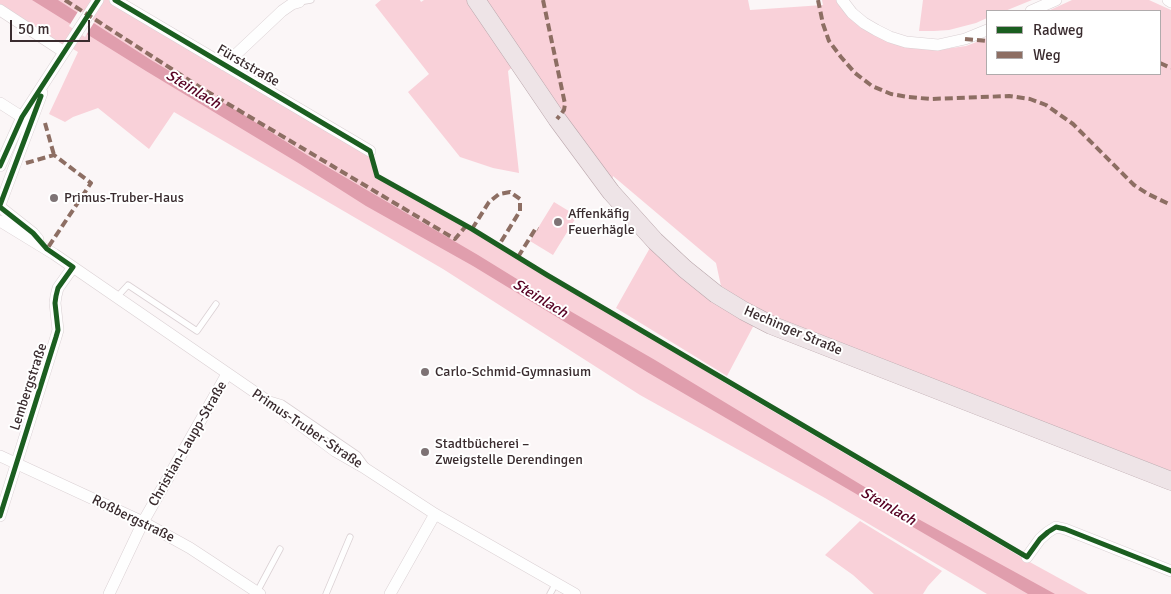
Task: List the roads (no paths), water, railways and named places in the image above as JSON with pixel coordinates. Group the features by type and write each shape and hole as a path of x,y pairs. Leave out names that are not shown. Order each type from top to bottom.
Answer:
{"main road":[{"name":"Hechinger Straße","path":"476,0 557,120 611,192 661,247 716,294 744,311 777,327 1171,481"}],"street":[{"name":"Fürststraße","path":"116,0 370,151"},
{"path":"842,0 852,13 864,23 906,42 938,45 964,39 986,30"},
{"path":"1033,10 1056,0"},
{"name":"Fürststraße","path":"224,65 282,11 292,4 305,1"},
{"path":"1,160 27,119 47,77 95,4"},
{"path":"0,10 64,52"},
{"path":"0,103 27,119"},
{"path":"0,206 27,119"},
{"name":"Primus-Truber-Straße","path":"0,206 33,233 47,249"},
{"name":"Primus-Truber-Straße","path":"0,221 47,249 117,297 261,397 334,451 435,514 575,594"},
{"name":"Lembergstraße","path":"0,516 58,330 55,303 58,288 72,267"},
{"name":"Christian-Laupp-Straße","path":"109,594 143,522 227,374"},
{"name":"Roßbergstraße","path":"0,456 143,522 190,548 258,593"},
{"path":"390,594 435,514"},
{"path":"1028,556 1040,540 1056,527 1171,571"}],"lane":[{"path":"117,297 128,285 197,331 216,304"},
{"path":"326,594 350,537"},
{"path":"258,593 280,549"},
{"path":"550,594 556,583"}],"water":[{"name":"Steinlach","path":"32,0 58,0 151,60 307,155 655,360 911,515 1055,594 1028,594 647,372 473,266 366,206"}],"place":[{"name":"Primus-Truber-Haus","path":"54,198"},
{"name":"Affenkäfig Feuerhägle","path":"558,222"},
{"name":"Carlo-Schmid-Gymnasium","path":"425,372"},
{"name":"Stadtbücherei – Zweigstelle Derendingen","path":"425,452"}]}
